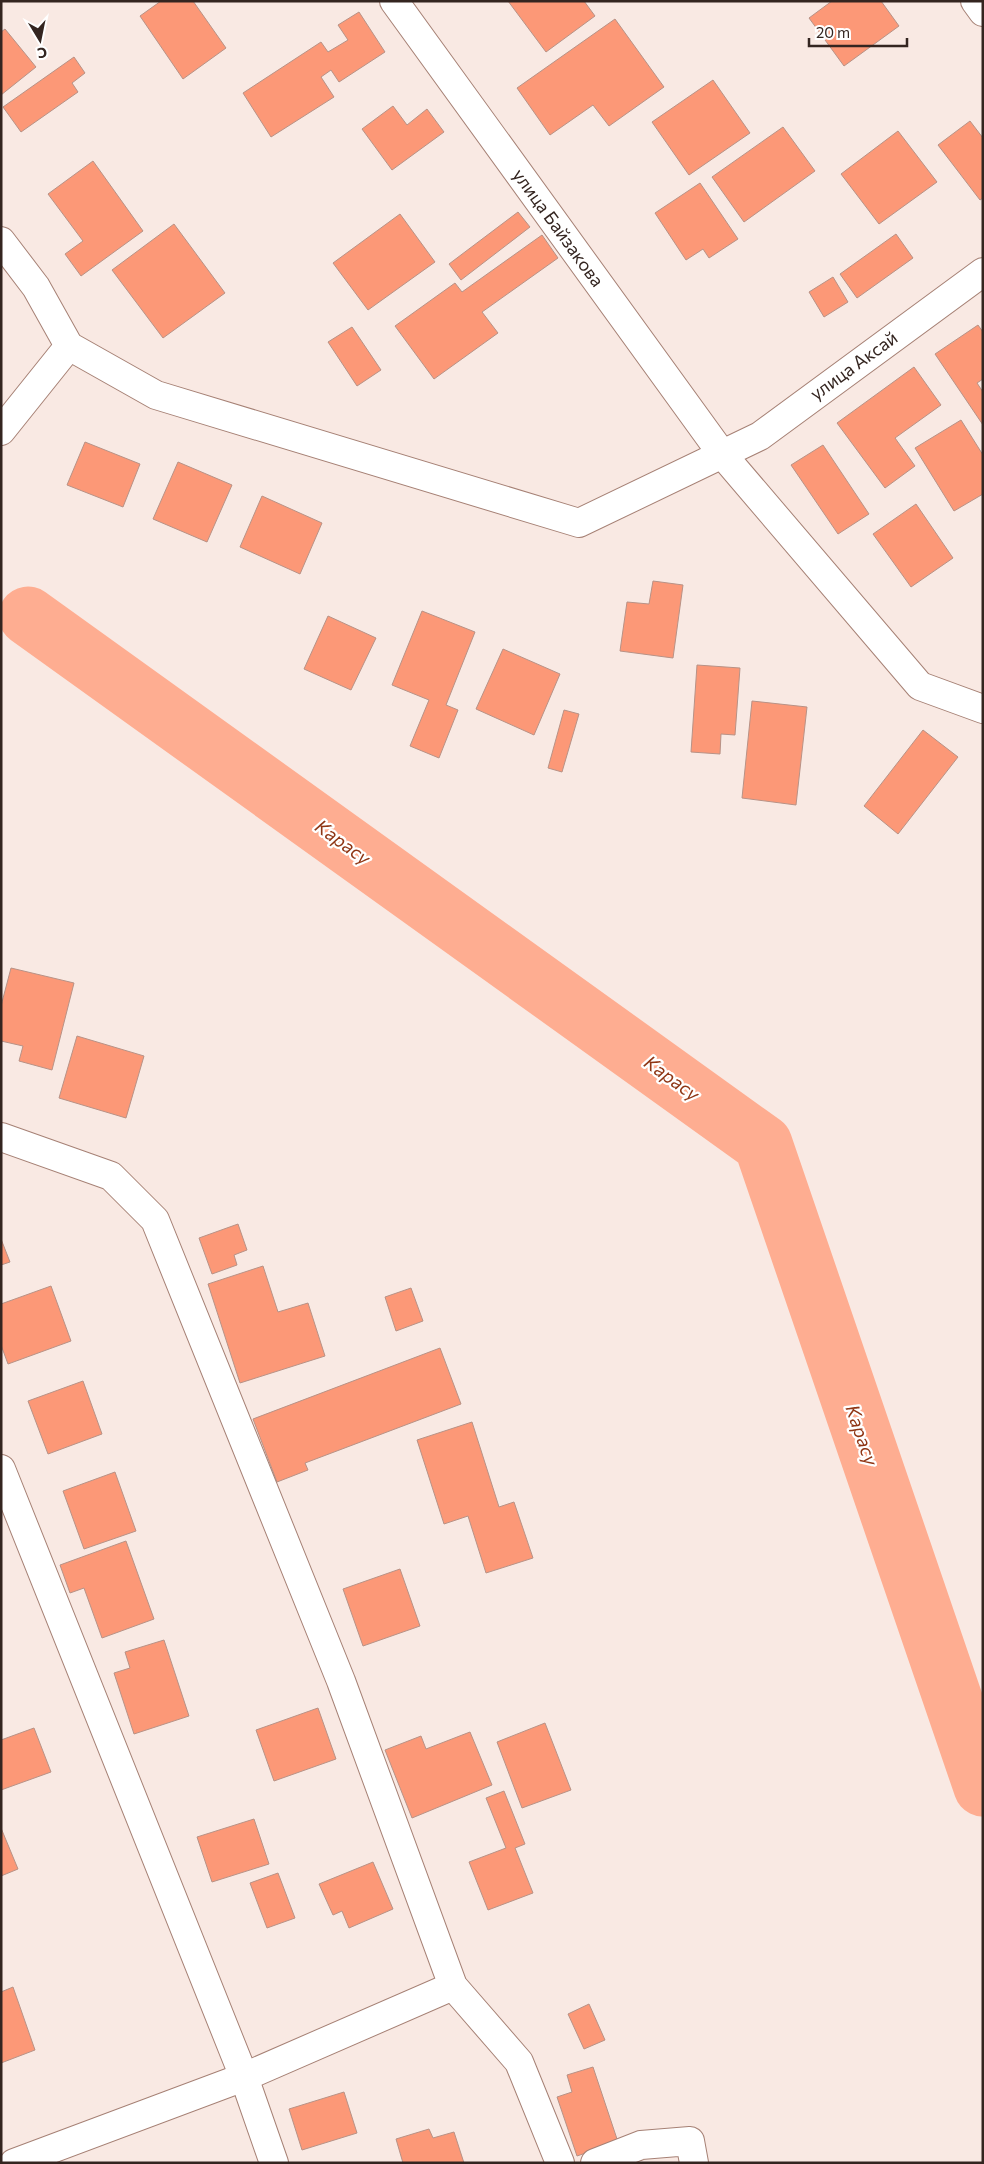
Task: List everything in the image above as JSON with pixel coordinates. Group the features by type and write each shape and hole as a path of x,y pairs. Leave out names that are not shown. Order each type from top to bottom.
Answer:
{"street":[{"name":"улица Байзакова","path":"394,1 722,454 920,686 983,708"},
{"path":"975,1 983,12"},
{"path":"1,241 36,287 69,346 1,432"},
{"name":"улица Аксай","path":"69,346 156,395 578,523 760,436 983,272"},
{"path":"1,1136 111,1176 155,1220 341,1681 453,1986 519,2062 560,2163"},
{"path":"1,1469 244,2078 274,2163"},
{"path":"14,2163 244,2078 453,1986"},
{"path":"595,2163 641,2145 690,2141 694,2163"}],"building":[{"path":"161,1 193,1 226,48 183,79 140,16"},
{"path":"508,1 584,1 595,16 546,52"},
{"path":"832,1 881,1 899,26 844,66 809,18"},
{"path":"359,12 385,52 339,82 331,70 321,77 334,97 271,137 243,93 321,42 328,52 348,40 338,25"},
{"path":"615,19 664,87 609,126 593,105 550,135 517,88"},
{"path":"5,29 36,67 1,95 1,32"},
{"path":"74,57 85,73 72,83 78,92 21,132 3,107"},
{"path":"713,80 750,133 689,175 652,122"},
{"path":"393,106 407,125 427,109 444,132 392,170 362,129"},
{"path":"970,121 983,138 983,198 980,200 938,145"},
{"path":"783,127 815,171 744,222 712,177"},
{"path":"898,131 937,182 879,224 841,174"},
{"path":"93,161 143,231 81,276 65,254 83,241 48,194"},
{"path":"700,183 738,239 709,258 703,249 686,260 655,213"},
{"path":"518,212 530,227 461,280 449,264"},
{"path":"400,214 435,262 368,310 333,263"},
{"path":"174,224 225,293 163,338 112,270"},
{"path":"896,234 913,258 857,298 840,274"},
{"path":"542,235 558,258 482,312 498,333 434,379 395,326 455,283 462,292"},
{"path":"833,277 848,302 824,317 809,292"},
{"path":"978,325 983,332 983,379 977,383 983,392 983,425 935,354"},
{"path":"352,327 381,370 357,386 328,342"},
{"path":"914,367 941,405 895,438 915,466 885,488 837,423"},
{"path":"961,420 983,455 983,494 954,511 915,448"},
{"path":"85,442 140,464 123,507 67,485"},
{"path":"823,445 869,514 838,534 791,465"},
{"path":"178,462 232,485 207,542 153,519"},
{"path":"262,496 322,523 300,574 240,547"},
{"path":"916,504 953,558 911,587 873,534"},
{"path":"653,581 683,585 673,658 620,651 627,602 649,604"},
{"path":"422,611 475,632 446,705 458,710 439,758 410,746 429,700 392,685"},
{"path":"328,616 376,638 351,690 304,669"},
{"path":"503,649 560,674 534,735 476,709"},
{"path":"697,665 740,668 735,735 721,734 720,754 691,752"},
{"path":"752,701 807,707 796,805 742,798"},
{"path":"564,710 579,714 562,772 548,768"},
{"path":"923,730 958,757 898,834 864,806"},
{"path":"11,968 74,983 52,1070 19,1061 23,1046 1,1041 1,1006"},
{"path":"77,1036 144,1056 126,1118 59,1098"},
{"path":"238,1224 247,1250 234,1255 237,1265 212,1274 199,1238"},
{"path":"1,1239 10,1262 1,1265"},
{"path":"263,1266 278,1312 308,1303 325,1356 240,1383 208,1284"},
{"path":"51,1286 71,1341 8,1364 1,1345 1,1304"},
{"path":"411,1288 423,1321 396,1331 385,1297"},
{"path":"440,1348 461,1404 305,1463 308,1470 277,1482 253,1419"},
{"path":"83,1381 102,1434 48,1454 28,1401"},
{"path":"472,1422 499,1507 514,1502 533,1558 486,1573 468,1516 444,1524 417,1440"},
{"path":"115,1472 136,1531 84,1549 63,1491"},
{"path":"126,1541 154,1619 102,1638 84,1588 70,1593 60,1565"},
{"path":"400,1569 420,1626 363,1646 343,1589"},
{"path":"164,1640 189,1716 134,1734 114,1673 130,1668 125,1652"},
{"path":"318,1708 336,1759 274,1781 256,1730"},
{"path":"545,1723 571,1790 522,1808 497,1742"},
{"path":"34,1728 51,1772 1,1790 1,1740"},
{"path":"470,1732 492,1785 412,1818 385,1750 421,1736 426,1749"},
{"path":"504,1791 525,1844 515,1848 533,1893 488,1910 469,1862 506,1848 486,1798"},
{"path":"254,1819 269,1864 212,1882 197,1837"},
{"path":"1,1828 18,1869 1,1876"},
{"path":"373,1862 393,1909 349,1928 342,1911 333,1915 319,1884"},
{"path":"278,1873 295,1918 267,1928 250,1883"},
{"path":"13,1987 35,2050 1,2063 1,1992"},
{"path":"589,2004 605,2040 584,2049 568,2014"},
{"path":"593,2067 618,2142 577,2156 557,2097 572,2092 567,2075"},
{"path":"344,2092 357,2133 302,2150 289,2109"},
{"path":"429,2129 433,2138 454,2132 464,2163 403,2163 396,2139"}],"waterway":[{"name":"Карасу","path":"28,616 763,1144 983,1787"}]}
